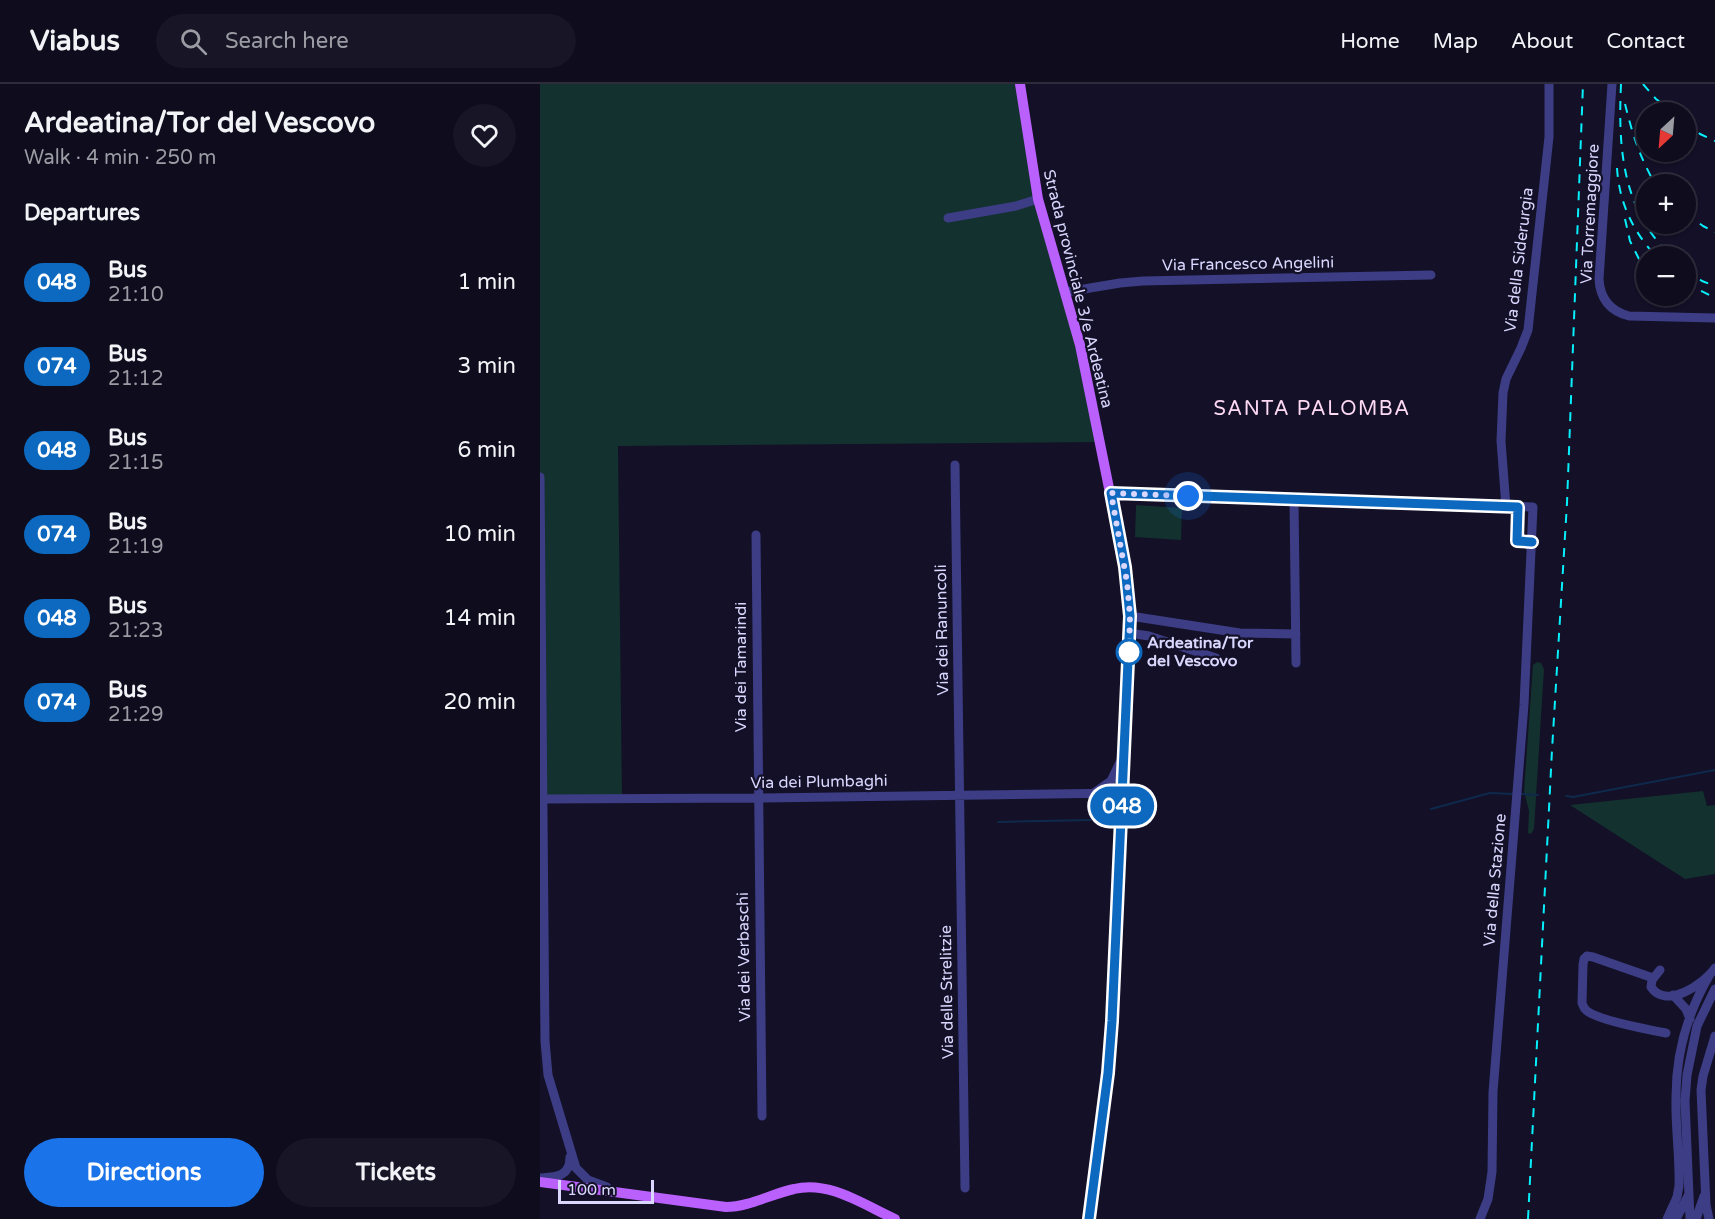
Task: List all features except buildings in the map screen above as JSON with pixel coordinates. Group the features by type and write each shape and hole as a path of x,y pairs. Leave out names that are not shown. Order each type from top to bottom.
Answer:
{"main road":[{"name":"Strada provinciale 3/e Ardeatina","path":"1020,84 1038,199 1080,345 1111,493 1125,567 1130,616 1112,1021 1108,1073 1089,1218"},
{"path":"540,1180 732,1207 792,1189 814,1187 843,1195 895,1219"}],"street":[{"name":"Via della Siderurgia","path":"1506,507 1501,441 1503,393 1506,379 1527,330 1549,136 1550,84"},
{"name":"Via Torremaggiore","path":"1612,84 1599,279 1602,295 1611,308 1629,316 1715,318"},
{"path":"948,218 1009,207 1038,199"},
{"name":"Via Francesco Angelini","path":"1066,292 1143,281 1431,275"},
{"name":"Via dei Ranuncoli","path":"955,465 960,795"},
{"path":"540,477 545,1041 548,1075 576,1167 585,1178 598,1185 642,1196"},
{"path":"1111,493 1518,507 1517,541 1532,542"},
{"path":"1294,500 1296,663"},
{"name":"Via della Stazione","path":"1480,1219 1488,1199 1492,1172 1494,1086 1524,705 1533,507 1518,507"},
{"name":"Via dei Tamarindi","path":"756,535 757,798"},
{"path":"1130,616 1240,633 1296,634"},
{"path":"1129,633 1149,636 1216,658"},
{"path":"1121,821 1110,805 1094,793 1112,781 1125,752"},
{"name":"Via dei Plumbaghi","path":"543,799 1122,793"},
{"name":"Via delle Strelitzie","path":"960,795 965,1188"},
{"name":"Via dei Verbaschi","path":"757,798 762,1116"},
{"path":"1666,1033 1593,1014 1584,1008 1582,1003 1584,959 1587,956 1593,957 1656,974 1651,987 1663,996 1697,986 1712,972"},
{"path":"1690,1219 1689,1155 1682,1074 1682,1042 1701,992 1712,972"},
{"path":"1667,1219 1675,1204 1679,1189 1676,1098 1696,1030 1713,993 1701,992"},
{"path":"1672,995 1686,1009 1690,1020"},
{"path":"1709,1219 1706,1204 1701,1106 1702,1083 1715,1036"},
{"path":"540,1180 556,1176 567,1170 570,1162 569,1146"},
{"path":"1678,1156 1689,1155"},
{"path":"1696,1219 1706,1191"},
{"path":"1676,1219 1689,1194"}],"green space":[{"path":"540,84 1020,84 1032,165 1100,442 618,446 622,799 543,799"},
{"path":"1136,505 1182,508 1181,540 1135,537"},
{"path":"1537,662 1541,663 1544,669 1534,829 1531,834 1528,833 1529,811 1524,791 1533,665"},
{"path":"1703,791 1707,806 1715,805 1715,874 1685,879 1570,805"}],"waterway":[{"path":"1566,796 1573,797 1715,770"},
{"path":"1431,809 1490,793 1513,794"},
{"path":"1519,794 1538,795"},
{"path":"998,822 1091,820"}],"railway":[{"path":"1528,1219 1567,503 1583,84"},
{"path":"1621,84 1621,131 1626,176 1642,218 1662,246"},
{"path":"1643,84 1660,102"},
{"path":"1625,104 1637,145 1650,174"},
{"path":"1696,131 1715,141"},
{"path":"1617,168 1624,204 1634,227 1647,246"},
{"path":"1625,219 1630,241 1636,253"},
{"path":"1696,221 1715,232"},
{"path":"1696,277 1715,286"},
{"path":"1696,288 1715,298"}],"bus line":[{"name":"048","path":"1089,1219 1108,1073 1112,1021 1128,691 1130,605 1111,493 1518,507 1517,541 1532,542"}],"place":[{"name":"Ardeatina/Tor del Vescovo","path":"1129,652"}],"district":[{"name":"SANTA PALOMBA","path":"1312,409"}],"route":[{"path":"1129,652 1130,605 1111,493 1188,496"}]}
